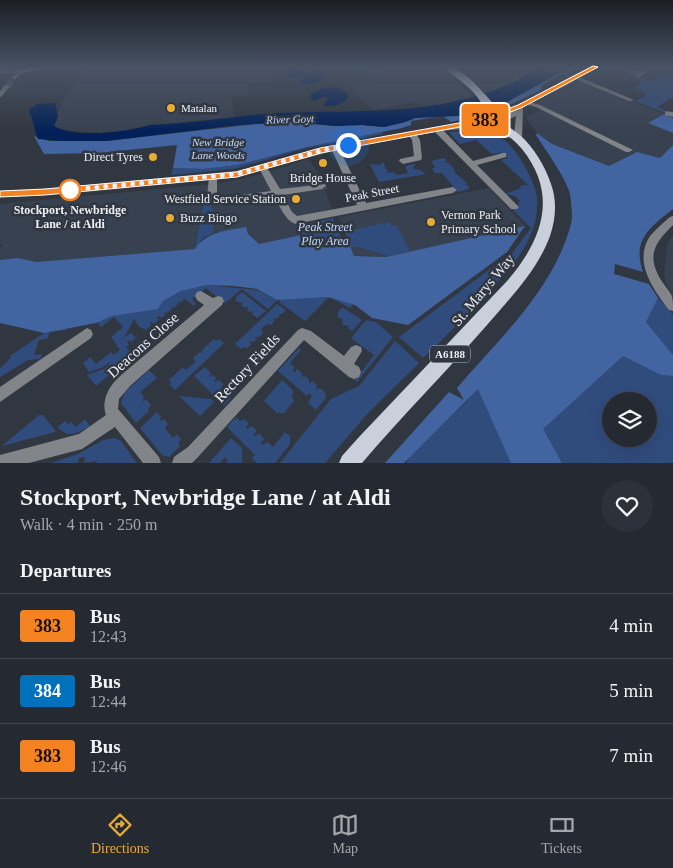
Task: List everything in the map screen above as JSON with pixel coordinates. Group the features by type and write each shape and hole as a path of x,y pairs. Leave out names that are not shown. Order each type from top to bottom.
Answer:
{"main road":[{"path":"473,89 496,115"},
{"name":"St. Marys Way","path":"349,463 402,403 469,334 522,273 536,251 549,222 550,209 546,184 518,138 496,115"}],"street":[{"path":"0,194 213,178 263,168 335,148 437,129 487,125 496,115 516,113 523,104 555,89"},
{"path":"603,89 631,100"},
{"path":"457,127 488,128 518,138 523,104"},
{"path":"523,104 538,106 629,150"},
{"path":"437,129 513,203"},
{"path":"402,161 422,157 412,134"},
{"path":"335,148 363,207"},
{"path":"471,164 503,155"},
{"path":"263,168 278,193"},
{"path":"213,178 212,197 217,202 322,186"},
{"name":"Peak Street","path":"278,193 289,214 295,220 453,190"},
{"path":"673,219 653,240 648,259 655,281 673,306"},
{"name":"Deacons Close","path":"116,417 111,408 111,401 120,386 216,303 201,296"},
{"path":"0,395 72,351 87,334"},
{"name":"Rectory Fields","path":"180,463 300,335 306,335 350,368 356,351"},
{"path":"0,463 42,458 82,441 116,417 152,463"}],"shaded area":[{"path":"71,89 248,89 248,95 231,97 235,117 150,125 136,129 104,133 71,131 54,126 61,104"},
{"path":"350,89 465,89 472,96 439,105 424,107 417,102 373,110"},
{"path":"481,89 499,89 498,89 485,93"},
{"path":"563,89 599,89 664,114 648,123 673,133 673,145 660,158 637,152 609,166 552,144 537,133 526,118 541,110 533,105 534,102"},
{"path":"308,159 325,181 328,189 325,190 332,209 302,216 297,225 300,235 259,244 248,234 246,228 213,233 213,208 204,201 195,249 36,262 18,258 0,260 0,249 3,244 0,244 0,204 222,183 261,174"},
{"name":"Vernon Park Primary School","path":"489,188 525,226 386,257 354,256 339,217"},
{"path":"673,235 673,295 666,284 664,274 667,244"}],"green space":[{"path":"531,89 541,89 503,108 499,106"},
{"path":"636,89 673,89 673,98 657,107 666,111 663,112 635,101 647,95"},
{"path":"664,114 673,118 673,133 648,123"},
{"name":"New Bridge Lane Woods","path":"442,115 480,116 451,122 443,116 411,121 411,125 402,128 307,147 237,165 203,169 173,168 177,145 98,153 44,154 34,136 49,141 107,141 256,124 292,122 336,126 362,125 384,127 415,118"},
{"path":"476,130 498,136 509,144 519,156 535,188 537,214 533,230 518,258 496,284 423,358 399,337 513,252 531,228 512,209 519,207 518,203 520,201 515,196 505,194 521,188 520,186 529,186 501,160 508,158 502,153 492,154 476,140 460,144 449,132"},
{"path":"382,132 384,134 303,149 234,169 171,175 173,168 203,169 237,165 307,147"},
{"path":"537,133 552,144 609,166 637,152 660,158 673,145 673,209 650,229 641,243 640,261 643,272 615,264 614,274 649,284 658,298 646,322 673,355 673,376 661,375 623,356 543,429 562,463 511,463 478,389 404,463 385,463 449,392 464,400 457,388 507,332 539,292 563,248 572,221 570,194 560,172 536,135"},
{"path":"444,158 447,161 444,162 449,163 455,170 453,171 467,183 465,184 470,187 468,187 469,189 458,192 442,173 435,173 432,169 435,167 431,161"},
{"path":"383,162 388,173 394,172 396,175 408,173 405,166 414,164 414,169 426,174 379,182 370,164 380,165"},
{"path":"204,201 208,201 213,208 213,233 203,238 195,249"},
{"name":"Peak Street Play Area","path":"333,218 344,244 322,247 310,243 301,233 298,225"},
{"path":"389,222 391,226 396,225 410,251 389,256 358,247 351,248 345,232"},
{"path":"525,226 507,252 408,325 372,318 355,305 328,297 277,300 257,289 207,285 181,291 163,301 158,309 112,316 96,323 44,333 0,323 0,260 18,258 36,262 195,249 211,235 246,227 248,234 259,244 301,235 313,244 324,247 349,243 354,256 386,257"},
{"path":"207,285 257,290 277,300 268,309 242,289 225,303 206,288 192,299 196,304 194,306 185,299 180,303 178,301 174,308 172,306 172,309 167,313 164,312 165,315 161,318 158,316 159,320 153,324 151,322 151,326 146,330 139,327 134,319 125,336 120,340 131,333 136,338 131,342 129,340 127,342 129,345 126,347 133,355 96,386 87,375 104,369 110,364 89,372 83,363 90,357 96,364 111,352 114,355 120,350 111,337 123,327 114,317 101,327 97,322 163,301 181,291"},
{"path":"242,292 266,311 257,318 252,314 253,310 250,312 247,310 248,306 245,308 241,305 243,302 236,301 236,297"},
{"path":"329,297 305,321 279,302 281,299"},
{"path":"330,298 353,304 350,308"},
{"path":"658,298 673,314 673,355 646,322"},
{"path":"277,304 286,310 282,314 278,314 280,316 276,319 273,318 274,321 271,325 267,324 261,329 263,333 259,337 255,337 257,339 253,342 249,341 251,345 241,349 235,344"},
{"path":"342,307 362,320 352,331 348,328 349,325 342,324 343,320 338,317 338,312"},
{"path":"366,320 376,322 393,337 357,382 349,376 350,374 356,379 374,355 351,338"},
{"path":"66,328 66,330 50,332 47,339 39,340 34,355 42,354 40,359 28,360 0,377 0,368 11,358 10,356 44,333"},
{"path":"214,339 216,341 219,339 224,343 175,390 169,384 171,383 169,380 183,367 186,370 195,362 193,358 200,352 203,353 201,351 207,345 210,346 208,344"},
{"path":"395,341 419,363 369,412 325,463 280,463 331,399 359,386"},
{"path":"299,348 301,350 290,363 294,367 293,371 295,372 297,369 302,373 301,378 304,375 309,379 309,384 312,381 317,385 316,390 319,388 325,392 326,398 316,410 308,403 312,396 309,393 307,396 278,371"},
{"path":"623,356 661,375 673,376 673,463 562,463 542,429"},
{"path":"205,367 211,373 209,377 213,375 216,378 214,382 219,380 223,384 221,388 231,398 224,406 194,376"},
{"path":"149,370 157,378 140,392 144,397 142,402 146,399 151,405 148,409 149,411 136,423 121,403 125,392"},
{"path":"282,380 293,390 292,397 294,401 283,414 279,412 278,414 264,401"},
{"path":"478,388 512,463 407,463 411,455"},
{"path":"179,396 211,399 214,402 200,416"},
{"path":"157,412 161,417 159,422 164,419 168,424 165,429 173,438 177,434 181,439 178,444 180,446 169,457 162,455 140,428"},
{"path":"39,415 43,415 55,432 2,446"},
{"path":"236,417 240,421 245,419 249,424 246,427 247,429 252,426 257,431 253,435 260,434 264,439 261,443 262,445 268,442 273,447 285,432 290,436 290,444 275,463 257,463 252,458 255,455 227,427"},
{"path":"85,419 90,426 77,433 65,433 58,427 65,421 68,424 71,422 76,427"},
{"path":"114,438 120,440 137,463 97,463 97,461 84,463 85,457 79,458 76,463 51,463 78,454 103,440"},
{"path":"231,438 242,448 242,463 226,463 228,460 225,457 220,463 209,463"}],"water":[{"path":"322,89 339,89 348,94 348,97 340,104 324,106 328,98 324,97 313,101 310,96 312,93"},
{"name":"River Goyt","path":"498,89 531,89 500,106 475,115 415,118 384,127 362,125 336,126 292,122 237,125 107,141 38,139 29,112 30,108 35,107 36,104 55,103 58,116 54,126 75,132 101,133 150,125 263,114 414,108 478,96"}],"bus line":[{"name":"383","path":"0,194 213,178 237,174 320,151 483,121 556,89"}],"place":[{"name":"Matalan","path":"171,108"},
{"name":"Direct Tyres","path":"153,157"},
{"name":"Bridge House","path":"323,163"},
{"name":"Stockport, Newbridge Lane / at Aldi","path":"70,190"},
{"name":"Westfield Service Station","path":"296,199"},
{"name":"Buzz Bingo","path":"170,218"},
{"name":"Vernon Park Primary School","path":"431,222"}],"route":[{"path":"70,190 213,178 251,171 302,155 348,145"}]}
